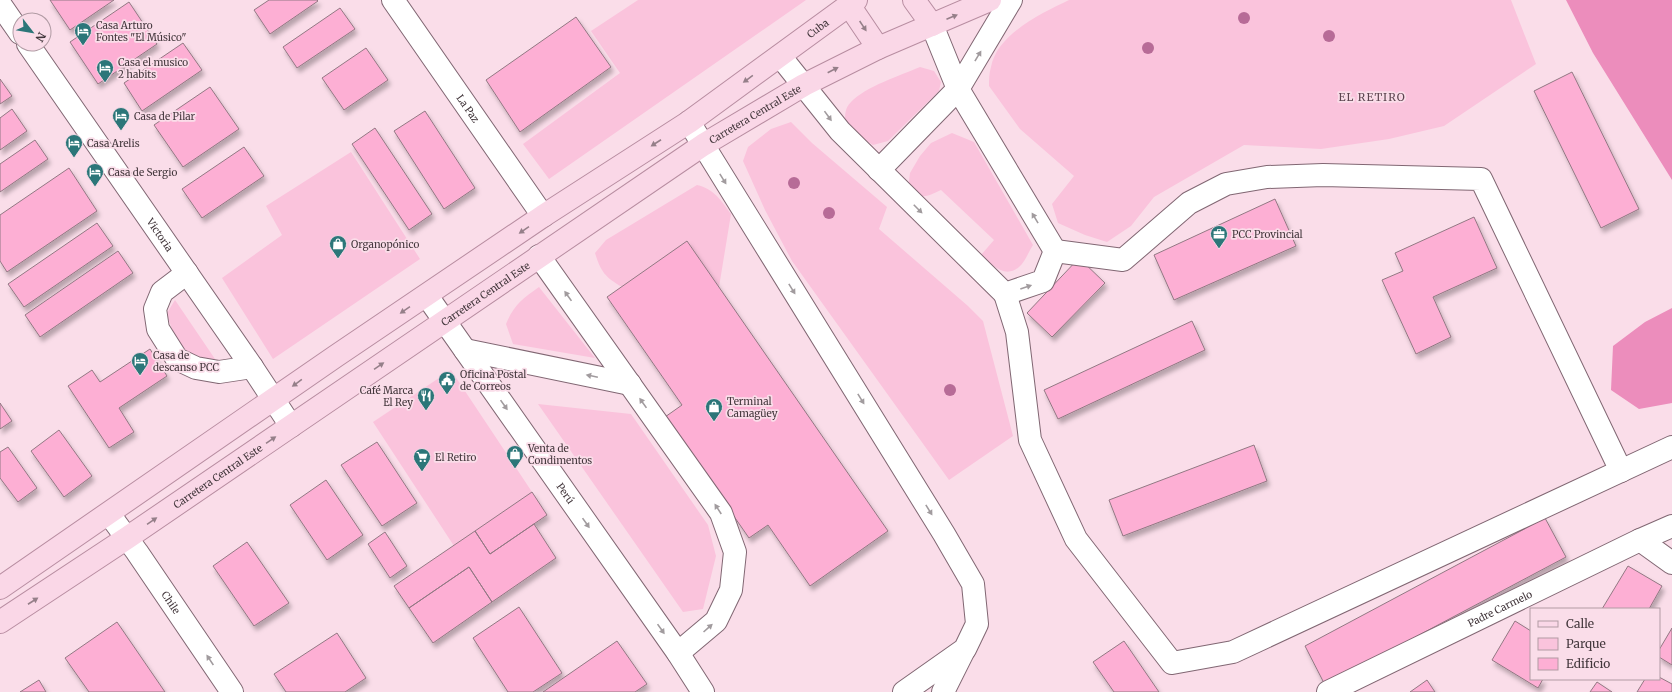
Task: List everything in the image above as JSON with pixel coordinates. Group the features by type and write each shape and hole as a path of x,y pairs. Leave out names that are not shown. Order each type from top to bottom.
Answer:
{"main road":[{"path":"914,0 932,25"},
{"name":"Carretera Central Este","path":"0,622 127,538 702,145 804,85 878,48 990,0"},
{"path":"852,2 878,48"},
{"name":"Cuba","path":"780,56 852,2"},
{"path":"0,588 336,356 427,296 543,216 689,122 780,56"}],"street":[{"name":"La Paz","path":"393,0 543,216"},
{"path":"879,170 958,89 1011,0"},
{"path":"0,4 12,21"},
{"path":"932,25 958,89 1054,251"},
{"name":"Victoria","path":"34,52 252,367 291,426"},
{"path":"780,56 840,131 1004,294 1017,332 1030,440 1076,539 1172,663 1233,652 1672,447"},
{"path":"689,122 944,534 973,584 977,624 943,692"},
{"path":"1054,251 1123,260 1190,203 1226,184 1267,177 1323,175 1481,179 1621,470"},
{"path":"1004,294 1043,281 1054,251"},
{"path":"540,256 721,512 735,552 731,590 716,621 678,653"},
{"path":"187,273 162,292 155,308 158,329 178,359 196,368 219,372 252,367"},
{"name":"Perú","path":"427,296 678,653 703,692"},
{"path":"465,350 630,384"},
{"name":"Chile","path":"109,514 232,692"},
{"name":"Padre Carmelo","path":"1328,692 1640,540 1672,526"},
{"path":"1640,540 1672,563"},
{"path":"904,692 965,649"}],"green space":[{"path":"638,0 806,0 549,179 523,144 620,73 591,31"},
{"path":"1069,0 1511,0 1536,64 1444,126 1389,139 1321,149 1244,145 1154,197 1131,226 1107,242 1085,235 1058,223 1052,204 1074,176 1020,129 989,86 989,74 991,67 995,55 1002,44 1022,26 1034,18"},
{"path":"920,67 934,71 941,82 939,91 888,141 873,145 857,135 845,122 846,109 851,102 865,91"},
{"path":"791,122 812,143 887,207 879,229 968,306 983,321 1013,436 949,480 792,261 765,210 743,161 748,147 771,129"},
{"path":"952,133 974,142 1033,245 1023,262 1014,270 1009,272 999,269 981,255 994,240 941,190 927,196 920,196 908,188 910,173 920,156 931,143"},
{"path":"351,152 420,259 273,359 222,278 282,235 266,206"},
{"path":"697,185 713,192 731,214 719,287 622,287 611,280 599,265 595,253 606,240"},
{"path":"539,287 595,358 513,344 506,324 512,312 519,303"},
{"path":"175,300 215,359 203,359 196,357 190,354 180,344 173,332 167,313"},
{"path":"451,370 532,492 454,546 373,422"},
{"path":"538,404 631,414 708,525 716,556 703,609 683,612"}],"shaded area":[{"path":"1566,0 1672,0 1672,180 1593,53"},
{"path":"1672,308 1672,403 1639,409 1611,390 1613,346 1645,322"}],"building":[{"path":"50,0 114,0 70,30"},
{"path":"269,0 318,1 270,34 254,10"},
{"path":"129,2 157,44 98,84 70,42"},
{"path":"340,8 355,29 297,68 283,47"},
{"path":"576,17 611,67 520,132 486,80"},
{"path":"183,43 202,70 142,111 124,83"},
{"path":"366,48 388,80 344,110 322,78"},
{"path":"1572,72 1639,209 1601,228 1534,91"},
{"path":"0,79 12,96 0,104"},
{"path":"210,87 239,129 183,167 154,125"},
{"path":"12,109 27,131 0,150 0,118"},
{"path":"425,111 475,188 444,209 394,131"},
{"path":"375,128 432,214 409,230 352,144"},
{"path":"35,140 48,159 0,192 0,164"},
{"path":"244,147 264,176 202,218 182,189"},
{"path":"69,168 97,211 7,272 0,261 0,215"},
{"path":"1275,199 1296,246 1174,300 1154,255"},
{"path":"1474,217 1497,268 1433,297 1451,337 1416,354 1382,280 1403,271 1395,253"},
{"path":"97,223 113,246 24,307 8,284"},
{"path":"687,241 888,531 810,586 768,525 749,538 665,417 682,405 607,297"},
{"path":"118,251 133,273 40,337 25,315"},
{"path":"1079,258 1105,283 1052,337 1027,313"},
{"path":"1192,321 1205,350 1058,419 1044,390"},
{"path":"150,349 167,376 119,408 134,432 109,448 68,386 92,370 100,382"},
{"path":"0,403 12,421 0,429"},
{"path":"59,430 92,476 64,497 31,451"},
{"path":"377,442 417,503 382,526 341,465"},
{"path":"1254,445 1267,481 1123,536 1109,500"},
{"path":"8,447 37,488 18,502 0,478 0,452"},
{"path":"326,480 363,535 327,560 290,505"},
{"path":"532,492 547,515 490,554 475,531"},
{"path":"1545,518 1566,557 1325,685 1305,646"},
{"path":"534,524 556,558 492,602 469,567 409,608 394,586 475,531 490,554"},
{"path":"385,532 407,566 390,578 368,544"},
{"path":"247,542 289,603 254,626 213,566"},
{"path":"1628,566 1662,586 1650,608 1603,608"},
{"path":"469,567 492,602 433,643 409,608"},
{"path":"519,607 562,673 533,692 508,692 473,638"},
{"path":"1515,621 1530,630 1530,680 1542,680 1538,688 1492,660"},
{"path":"117,622 165,692 89,692 65,658"},
{"path":"1672,628 1672,665 1660,658 1660,648"},
{"path":"337,633 366,678 345,692 286,692 274,674"},
{"path":"617,641 647,684 635,692 543,692"},
{"path":"1124,641 1159,692 1114,692 1093,662"},
{"path":"1660,678 1672,684 1672,692 1637,692 1644,680 1660,680"},
{"path":"39,680 46,692 20,692"},
{"path":"1427,680 1435,692 1410,692"},
{"path":"1597,682 1612,692 1590,692"}],"place":[{"name":"Casa Arturo Fontes \"El Músico\"","path":"83,46"},
{"name":"Casa el musico 2 habits","path":"105,83"},
{"name":"Casa de Pilar","path":"121,131"},
{"name":"Casa Arelis","path":"74,158"},
{"name":"Casa de Sergio","path":"95,187"},
{"name":"PCC Provincial","path":"1219,249"},
{"name":"Organopónico","path":"338,259"},
{"name":"Casa de descanso PCC","path":"140,376"},
{"name":"Oficina Postal de Correos","path":"447,395"},
{"name":"Café Marca El Rey","path":"426,411"},
{"name":"Terminal Camagüey","path":"714,422"},
{"name":"Venta de Condimentos","path":"515,469"},
{"name":"El Retiro","path":"422,472"}],"district":[{"name":"EL RETIRO","path":"1372,97"}]}
